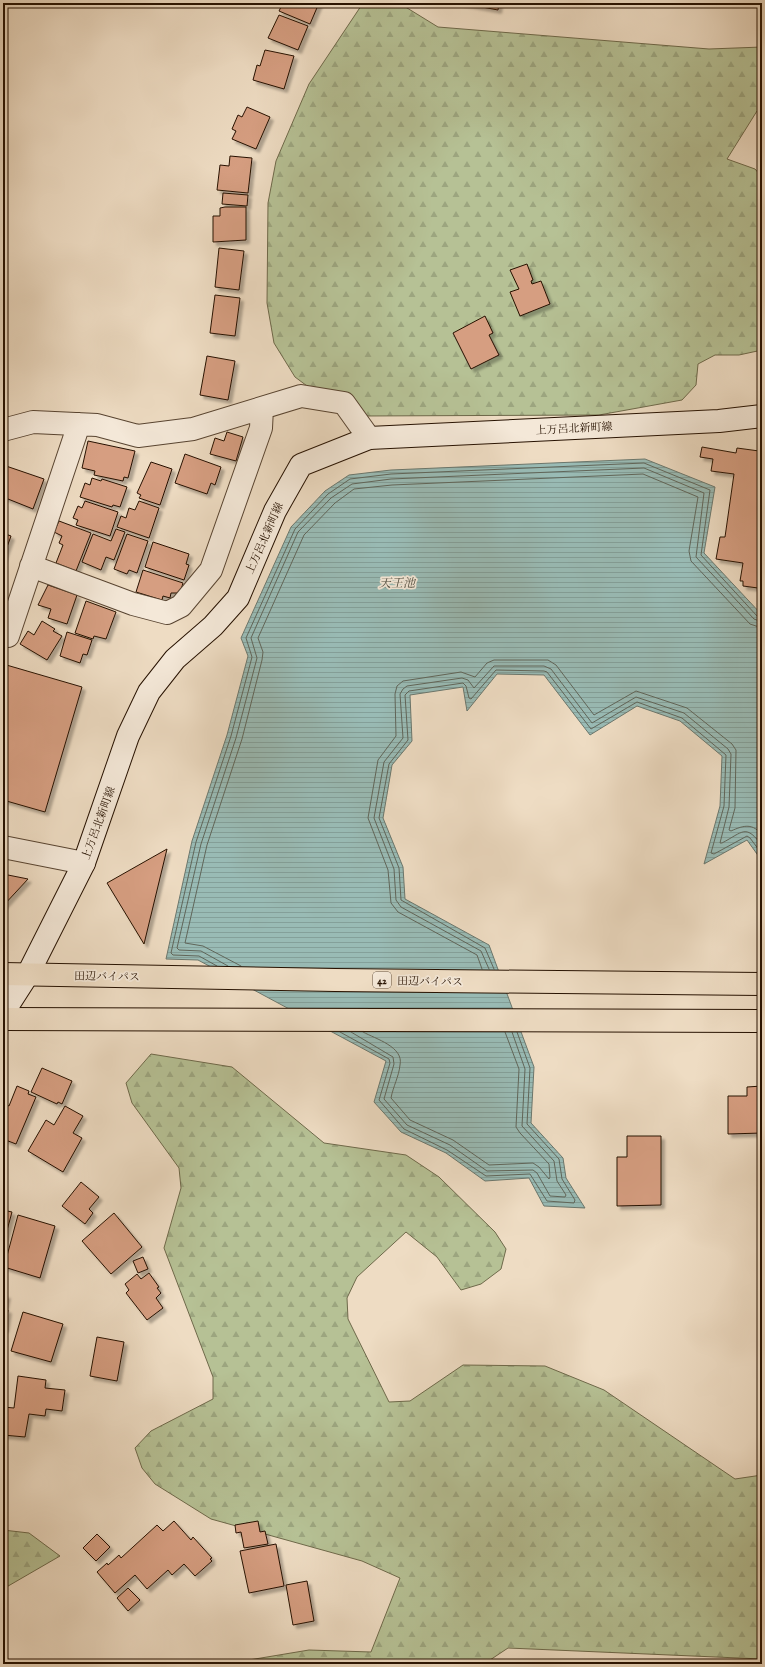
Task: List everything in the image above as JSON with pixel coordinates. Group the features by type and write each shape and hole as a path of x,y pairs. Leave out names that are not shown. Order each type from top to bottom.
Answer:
{"highway":[{"name":"田辺バイパス","path":"3,974 335,980 762,984"},
{"path":"3,1019 762,1021"}],"main road":[{"path":"3,430 34,422 97,425 138,436 193,429 301,396 344,403 369,438"},
{"path":"31,566 133,604 167,613 181,606 211,570 262,428 262,408"},
{"name":"上万呂北新町線","path":"3,1013 28,974 84,863 128,736 149,692 175,659 213,626 238,598 275,511 301,465 369,438 719,421 762,416"},
{"path":"8,636 79,424"},
{"path":"3,847 84,863"}],"green space":[{"path":"363,3 399,3 438,27 709,49 762,47 762,108 757,111 727,159 755,169 762,177 762,350 739,355 715,355 698,364 696,385 682,400 599,415 364,416 330,403 295,377 274,343 267,303 268,203 276,161 309,84"},
{"path":"151,1054 232,1067 324,1143 406,1155 439,1177 495,1232 506,1249 501,1269 481,1284 461,1290 437,1257 406,1232 357,1277 347,1298 348,1319 389,1402 410,1401 463,1365 545,1366 604,1390 735,1479 762,1475 762,1659 508,1648 484,1664 245,1664 249,1660 309,1650 371,1652 400,1578 362,1561 211,1519 155,1484 142,1468 135,1448 151,1431 213,1399 213,1377 164,1248 181,1188 179,1168 132,1103 126,1083"},
{"path":"3,1530 29,1533 60,1556 3,1589"}],"water":[{"name":"天王池","path":"645,459 715,487 704,553 762,615 762,861 747,840 704,864 720,806 722,756 680,721 637,706 590,735 544,675 497,674 467,711 463,687 410,695 412,741 392,765 383,818 403,867 405,899 489,945 534,1067 531,1123 563,1158 566,1178 585,1208 544,1206 529,1178 485,1181 446,1153 401,1132 374,1102 386,1061 198,960 166,959 192,841 227,735 248,656 241,638 291,527 325,491 349,475 391,470"}],"building":[{"path":"283,3 319,3 310,24 279,11"},
{"path":"461,3 499,3 498,10"},
{"path":"279,15 308,26 298,50 268,38"},
{"path":"265,50 294,56 284,89 253,80 257,65 260,66"},
{"path":"247,107 270,117 256,149 232,139 236,131 232,129 238,115 242,117"},
{"path":"230,156 252,158 248,193 217,190 220,165 229,166"},
{"path":"223,193 248,195 247,206 222,204"},
{"path":"246,207 246,240 213,242 213,216 220,216 220,208"},
{"path":"219,248 244,251 239,290 215,287"},
{"path":"527,264 533,280 531,281 532,284 541,281 550,304 520,316 510,292 519,289 510,270"},
{"path":"215,295 240,298 235,336 210,333"},
{"path":"485,316 493,333 489,335 499,355 471,369 453,333"},
{"path":"207,356 235,361 228,400 200,395"},
{"path":"227,432 243,437 236,461 210,454 215,438 224,441"},
{"path":"88,441 135,451 128,478 124,477 123,481 94,475 95,471 82,468"},
{"path":"702,447 736,453 737,448 759,451 759,454 762,454 762,583 759,583 758,588 743,586 743,581 740,581 743,563 716,559 720,537 725,537 734,474 711,471 713,459 700,457"},
{"path":"185,454 221,467 215,485 211,483 207,494 175,483"},
{"path":"151,462 172,469 160,505 139,498 141,495 137,493"},
{"path":"6,466 44,479 33,509 3,497 3,473"},
{"path":"92,478 101,481 102,479 127,487 120,507 113,505 112,507 80,497 85,483 90,485"},
{"path":"85,501 118,512 110,536 76,525 78,520 73,518 78,506 82,508"},
{"path":"139,501 159,508 149,538 117,527 121,516 126,518 129,508 135,510"},
{"path":"59,521 91,533 76,571 56,563 63,545 59,543 62,536 54,532"},
{"path":"116,529 125,532 114,560 106,557 101,570 82,562 93,534 111,541"},
{"path":"3,533 11,536 3,558"},
{"path":"127,534 148,541 137,573 129,570 127,574 114,569"},
{"path":"153,542 189,554 186,564 189,565 184,580 145,567"},
{"path":"143,570 183,583 180,593 171,593 170,598 163,596 162,600 136,592"},
{"path":"48,585 77,595 67,624 48,618 51,609 38,605"},
{"path":"86,601 116,612 106,639 94,636 93,639 75,633"},
{"path":"42,621 55,629 53,631 62,636 47,660 20,644 28,631 34,635"},
{"path":"67,632 92,640 87,655 83,654 80,663 60,656"},
{"path":"3,664 82,687 45,812 3,800"},
{"path":"167,849 144,944 107,883"},
{"path":"3,874 28,879 3,906"},
{"path":"42,1068 72,1081 62,1104 58,1102 57,1104 31,1092"},
{"path":"17,1086 29,1091 28,1094 36,1097 16,1144 3,1139 3,1103 9,1106"},
{"path":"762,1086 762,1133 728,1134 728,1096 747,1096 747,1087"},
{"path":"65,1106 83,1116 73,1133 82,1138 63,1172 28,1151 46,1120 54,1125"},
{"path":"627,1136 661,1136 661,1205 617,1206 617,1157 627,1157"},
{"path":"81,1182 99,1197 89,1209 93,1213 85,1224 62,1206"},
{"path":"3,1210 12,1212 3,1245"},
{"path":"114,1213 142,1247 111,1274 82,1241"},
{"path":"18,1215 55,1226 40,1278 4,1267"},
{"path":"143,1257 148,1269 138,1273 133,1261"},
{"path":"149,1273 159,1287 157,1288 161,1293 156,1298 163,1308 147,1320 126,1293 129,1290 125,1284 137,1274 141,1279"},
{"path":"3,1295 7,1295 4,1309 8,1310 5,1329 3,1329"},
{"path":"23,1312 63,1324 51,1362 11,1351"},
{"path":"97,1337 124,1342 117,1381 90,1376"},
{"path":"18,1376 46,1380 45,1388 65,1390 62,1411 46,1409 45,1416 29,1414 25,1437 3,1435 3,1407 14,1408"},
{"path":"174,1521 191,1540 193,1537 212,1558 210,1559 212,1561 195,1576 184,1564 172,1575 168,1570 147,1589 135,1575 115,1593 97,1572 119,1555 121,1558 157,1525 163,1531"},
{"path":"258,1521 260,1532 265,1531 268,1544 244,1548 241,1532 236,1533 235,1525"},
{"path":"97,1534 110,1547 96,1561 83,1548"},
{"path":"276,1544 284,1586 249,1593 240,1551"},
{"path":"307,1581 314,1621 293,1625 286,1585"},
{"path":"128,1588 140,1600 128,1611 117,1598"}]}
